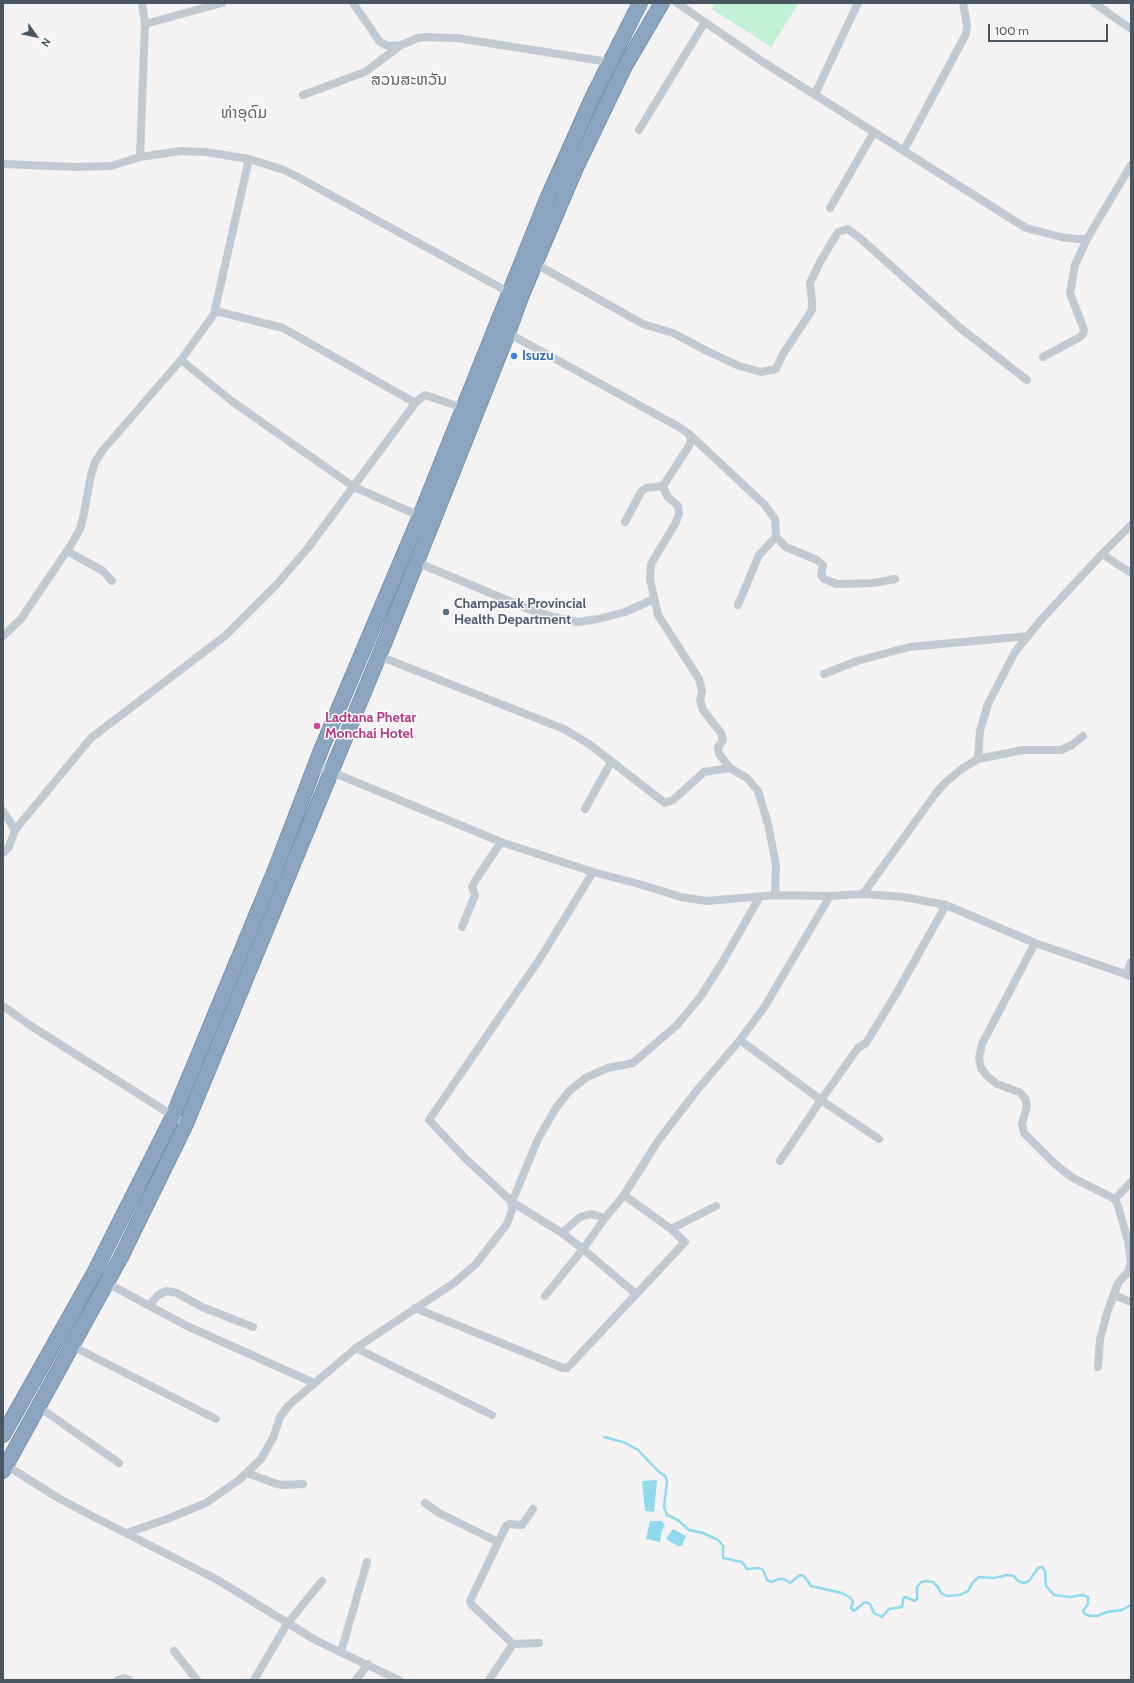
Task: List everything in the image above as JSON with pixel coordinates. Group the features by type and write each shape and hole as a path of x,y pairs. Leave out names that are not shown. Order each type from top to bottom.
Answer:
{"highway":[{"path":"3,1435 107,1248 173,1116 277,865 315,765 420,516 462,407 515,295 547,199 609,62 640,3"},
{"path":"4,1466 39,1407 121,1257 186,1124 379,656 508,332 515,295 536,264 575,170 625,66 662,3"},
{"path":"107,1248 121,1257"}],"street":[{"path":"140,157 145,24 142,3"},
{"path":"145,24 222,3"},
{"path":"353,3 380,42 388,46 401,46"},
{"path":"677,3 764,62 1026,228 1061,237 1087,239"},
{"path":"815,94 858,3"},
{"path":"904,150 966,34 967,25 963,3"},
{"path":"1094,3 1131,29"},
{"path":"639,130 705,22"},
{"path":"303,95 365,72 401,46 418,38 457,38 609,62"},
{"path":"830,208 874,132"},
{"path":"3,164 76,167 111,166 140,157 181,151 206,152 249,159 284,170 296,176 515,295"},
{"path":"3,636 21,619 80,529 84,518 91,475 95,462 103,450 181,360 216,311 249,159"},
{"path":"1043,357 1083,334 1084,330 1070,293 1075,266 1087,239 1131,165"},
{"path":"536,264 643,324 673,333 707,352 739,366 761,372 776,369 783,354 812,310 810,283 820,262 838,232 848,229 860,238 959,328 1027,380"},
{"path":"216,311 283,328 416,402"},
{"path":"508,332 651,411 689,434 765,505 775,519 776,537 786,547 823,564 821,575 824,578 837,584 874,583 895,579"},
{"path":"181,360 233,402 354,487 420,516"},
{"path":"3,853 9,847 15,830 91,738 209,649 257,606 308,548 416,402 425,395 476,412"},
{"path":"663,486 689,446 691,441 689,434"},
{"path":"625,522 641,492 646,488 663,486"},
{"path":"663,486 667,496 678,506 679,514 675,524 651,564 650,578 658,615 699,679 702,690 700,700 703,710 721,733 723,740 718,747 719,754 730,768 747,778 758,791 768,824 776,865 775,895"},
{"path":"978,759 980,731 988,704 1015,652 1102,554 1131,525"},
{"path":"738,605 759,555 776,537"},
{"path":"67,551 103,571 112,582"},
{"path":"1102,554 1131,573"},
{"path":"416,562 531,610 578,622 598,619 625,612 654,599"},
{"path":"824,674 857,661 909,647 1028,636"},
{"path":"379,656 564,729 589,744 666,803 673,800 704,772 730,768"},
{"path":"864,894 936,793 946,782 963,768 978,759 1023,750 1061,750 1072,745 1082,736"},
{"path":"585,809 611,762"},
{"path":"315,765 502,842 593,872 681,897 707,901 759,898 775,895 830,896 864,894 904,897 946,905 1035,943 1129,976 1131,962"},
{"path":"3,811 15,830"},
{"path":"462,927 475,895 472,887 474,881 502,842"},
{"path":"593,872 541,957 429,1120 465,1158 512,1202 562,1233 636,1294"},
{"path":"545,1296 624,1195 658,1141 698,1089 740,1040 765,1006 830,896"},
{"path":"127,1533 206,1503 246,1473 261,1459 273,1438 280,1417 289,1405 314,1382 356,1348 454,1282 476,1264 507,1224 512,1210 512,1202 538,1139 568,1091 587,1077 608,1068 633,1063 677,1025 702,996 759,898"},
{"path":"780,1161 858,1048 866,1044 946,905"},
{"path":"1035,943 982,1044 978,1058 981,1068 987,1076 997,1084 1019,1092 1025,1098 1027,1106 1022,1124 1024,1133 1055,1164 1073,1178 1114,1199 1128,1241 1131,1263 1128,1272 1118,1283 1114,1295 1100,1340 1098,1367"},
{"path":"3,1006 31,1026 186,1124"},
{"path":"740,1040 821,1100 879,1139"},
{"path":"1114,1199 1131,1182"},
{"path":"415,1308 563,1368 567,1368 685,1242 671,1229 624,1195"},
{"path":"671,1229 716,1206"},
{"path":"562,1233 580,1217 591,1214 605,1218"},
{"path":"107,1283 150,1305 186,1326 314,1382"},
{"path":"150,1305 158,1295 167,1291 177,1293 202,1307 254,1327"},
{"path":"1114,1295 1131,1302"},
{"path":"72,1346 216,1419"},
{"path":"356,1348 492,1415"},
{"path":"39,1407 120,1463"},
{"path":"4,1466 60,1498 216,1579 287,1624 317,1641 399,1680"},
{"path":"246,1473 282,1485 303,1484"},
{"path":"425,1503 439,1513 498,1542"},
{"path":"533,1509 522,1525 509,1524 506,1526 470,1601 472,1605 513,1644 539,1643"},
{"path":"341,1652 367,1562"},
{"path":"254,1680 287,1624 322,1581"},
{"path":"489,1680 513,1644"},
{"path":"174,1652 197,1680"},
{"path":"356,1680 368,1664"},
{"path":"118,1680 124,1678 129,1680"}],"green space":[{"path":"715,3 799,3 771,47 712,9"}],"water":[{"path":"657,1480 654,1512 645,1511 642,1481"},
{"path":"650,1521 662,1521 665,1526 662,1530 660,1542 646,1539"},
{"path":"673,1529 686,1536 682,1546 678,1546 666,1539"}],"waterway":[{"path":"604,1437 623,1442 638,1450 658,1471 666,1477 667,1481 664,1507 667,1515 678,1520 689,1530 703,1533 718,1540 723,1546 723,1558 742,1562 747,1569 759,1568 763,1570 767,1580 771,1582 784,1579 790,1583 800,1575 804,1576 811,1586 842,1593 851,1598 853,1602 851,1608 854,1611 865,1602 870,1604 874,1613 882,1617 889,1609 902,1607 903,1599 905,1597 915,1601 917,1599 917,1587 921,1582 933,1582 941,1593 947,1596 960,1595 968,1591 973,1582 979,1577 994,1578 1008,1575 1014,1576 1018,1581 1024,1583 1029,1581 1038,1568 1042,1567 1045,1571 1046,1586 1054,1595 1070,1597 1082,1595 1088,1597 1088,1604 1083,1611 1085,1614 1097,1616 1107,1612 1122,1610 1131,1605"}],"place":[{"name":"Isuzu","path":"514,356"},
{"name":"Champasak Provincial Health Department","path":"446,612"},
{"name":"Ladtana Phetar Monchai Hotel","path":"317,726"}],"district":[{"name":"ສວນສະຫວັນ","path":"409,80"},
{"name":"ທ່າອຸດົມ","path":"244,113"}]}
